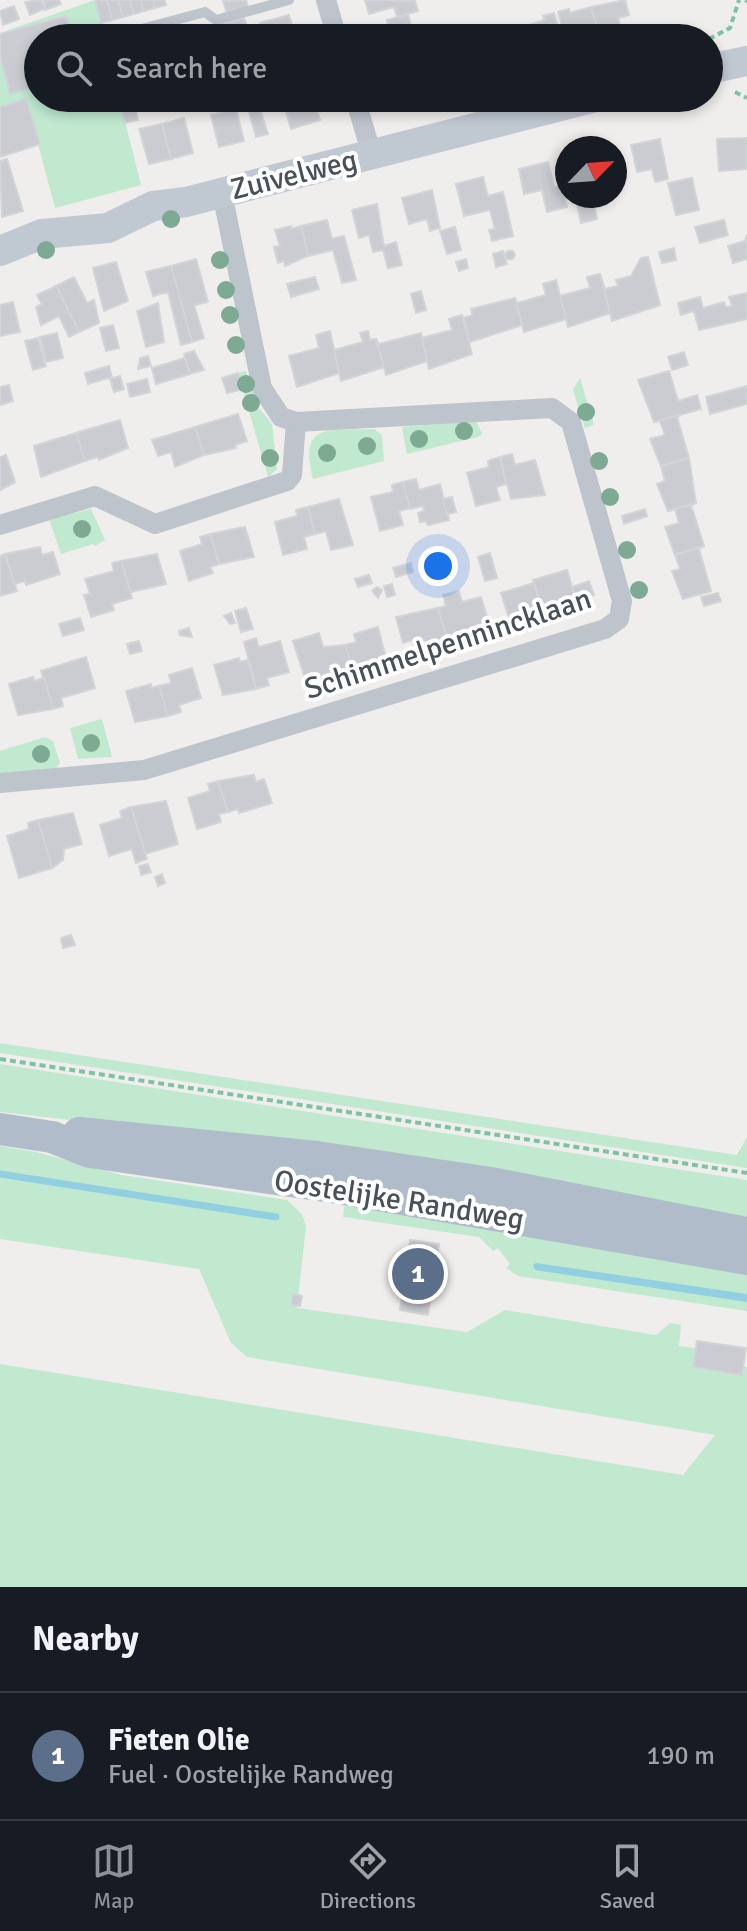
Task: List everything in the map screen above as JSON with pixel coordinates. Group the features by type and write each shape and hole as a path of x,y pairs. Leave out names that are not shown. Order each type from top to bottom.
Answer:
{"main road":[{"name":"Oostelijke Randweg","path":"0,1129 52,1137 90,1152 332,1187 747,1259"},
{"name":"Oostelijke Randweg","path":"52,1137 89,1131 317,1157 491,1183 747,1233"}],"street":[{"path":"326,0 333,24"},
{"path":"723,66 747,61"},
{"path":"359,112 372,155"},
{"name":"Zuivelweg","path":"0,251 42,234 108,228 153,206 222,193 538,112"},
{"path":"0,525 95,496 155,524 287,481 292,475 296,422 281,417 262,388 222,193"},
{"name":"Schimmelpennincklaan","path":"0,783 144,770 605,629 619,619 622,601 571,422 552,408 296,422"}],"lane":[{"path":"160,24 205,12 216,20 289,0"}],"path":[{"path":"723,32 730,28 739,0"},
{"path":"0,1059 747,1173"}],"green space":[{"path":"95,0 101,24 26,24"},
{"path":"24,25 24,100 0,107 0,33"},
{"path":"29,112 123,112 141,185 55,208"},
{"path":"246,371 258,407 272,424 277,469 268,477 238,373"},
{"path":"580,378 594,425 585,428 573,390"},
{"path":"476,421 482,434 478,437 407,454 402,427"},
{"path":"374,429 382,435 384,461 313,479 310,447 314,438 331,430"},
{"path":"91,509 105,540 95,546 93,544 61,554 49,519"},
{"path":"102,719 112,757 78,759 70,728"},
{"path":"45,737 53,741 60,763 56,768 0,774 0,751"},
{"path":"0,1043 737,1155 747,1137 747,1168 0,1053"},
{"path":"0,1064 747,1180 747,1225 195,1134 0,1112"},
{"path":"0,1146 36,1152 122,1175 287,1200 302,1214 306,1226 297,1308 467,1332 505,1310 656,1335 670,1323 681,1325 679,1346 743,1354 741,1365 747,1367 747,1587 0,1587 0,1364 683,1475 715,1435 247,1357 231,1343 199,1269 0,1239"},
{"path":"353,1201 747,1267 747,1311 518,1276 506,1268 510,1264 498,1248 493,1251 479,1237 343,1217 344,1207"}],"water":[{"path":"533,1265 747,1294 747,1302 535,1270"}],"building":[{"path":"40,0 46,8 30,15 25,2"},
{"path":"40,0 59,0 61,4 45,10 44,2"},
{"path":"95,0 107,0 112,20 101,23"},
{"path":"107,0 118,0 123,17 112,20"},
{"path":"118,0 130,0 134,14 123,17"},
{"path":"130,0 141,0 144,11 134,14"},
{"path":"141,0 153,0 155,8 144,11"},
{"path":"153,0 164,0 166,5 155,8"},
{"path":"246,0 248,7 227,14 223,1"},
{"path":"365,0 415,1 418,11 397,17 394,7 369,14"},
{"path":"625,0 629,15 618,18 620,24 596,24 591,7"},
{"path":"14,6 19,19 3,25 0,11"},
{"path":"591,7 596,24 561,24 558,12 569,9 570,13"},
{"path":"554,13 557,24 532,24 545,20 543,16"},
{"path":"408,14 411,24 388,24 387,20"},
{"path":"289,15 292,24 260,24"},
{"path":"66,16 68,24 37,24"},
{"path":"244,18 246,24 223,24"},
{"path":"24,27 24,90 10,94 0,55 0,34"},
{"path":"24,100 24,112 30,112 40,144 0,157 0,107"},
{"path":"122,112 136,112 138,120 125,123"},
{"path":"237,112 244,141 219,147 211,115"},
{"path":"249,112 261,112 268,134 256,137"},
{"path":"286,112 318,112 320,120 291,129"},
{"path":"184,118 193,153 171,159 162,124"},
{"path":"162,124 171,159 149,164 139,129"},
{"path":"747,138 747,169 719,171 717,139"},
{"path":"660,139 668,179 655,182 652,169 637,172 631,145"},
{"path":"7,159 23,211 2,217 0,161"},
{"path":"548,162 555,187 555,208 563,208 547,212 542,190 524,194 519,169"},
{"path":"483,177 488,196 503,192 513,236 492,241 489,230 495,229 490,210 464,216 456,184"},
{"path":"692,178 699,210 676,215 668,183"},
{"path":"432,190 440,228 430,231 427,219 409,224 402,198"},
{"path":"377,204 384,246 396,242 402,265 388,268 383,250 373,252 369,235 359,238 352,210"},
{"path":"578,208 595,208 597,219 581,223"},
{"path":"327,220 332,239 344,236 356,280 342,283 333,250 308,256 301,226"},
{"path":"724,220 728,235 700,243 695,227"},
{"path":"291,226 291,229 301,226 308,256 285,266 284,261 278,263 274,247 280,246 275,230"},
{"path":"455,227 461,250 447,254 440,231"},
{"path":"747,235 747,259 733,263 728,246 745,241"},
{"path":"674,248 676,260 662,263 659,252"},
{"path":"503,251 507,264 496,267 493,254"},
{"path":"510,251 514,255 510,259 506,255"},
{"path":"648,257 660,305 612,321 600,274 605,289 618,286 616,280 631,276 641,258"},
{"path":"196,259 208,302 194,305 204,338 192,342 171,266"},
{"path":"466,259 468,268 459,271 456,262"},
{"path":"116,262 128,301 104,311 93,268"},
{"path":"171,266 192,342 181,345 168,292 153,296 146,272"},
{"path":"600,274 610,313 568,327 560,296 590,288 587,277"},
{"path":"74,277 87,303 94,300 99,323 79,332 56,286"},
{"path":"315,277 319,289 291,297 287,284"},
{"path":"556,280 566,319 524,332 515,298 517,303 546,295 543,284"},
{"path":"56,286 79,332 69,337 59,316 41,325 36,307 42,304 37,295"},
{"path":"421,291 426,310 416,313 411,294"},
{"path":"747,293 747,319 699,330 694,311 681,315 678,303 700,297 703,308 724,302 726,307 732,306 729,297"},
{"path":"515,298 522,325 470,342 464,318 473,315 471,309"},
{"path":"13,302 20,332 0,336 0,305"},
{"path":"158,303 164,342 146,347 137,311"},
{"path":"462,315 472,354 429,369 421,338 452,330 449,319"},
{"path":"113,325 119,348 106,351 100,328"},
{"path":"330,331 339,373 297,387 289,356 319,348 316,335"},
{"path":"368,331 370,340 376,339 384,367 341,381 334,350 363,342 360,333"},
{"path":"57,333 63,358 46,362 40,337"},
{"path":"421,333 427,361 386,375 376,339 379,344"},
{"path":"38,338 46,366 33,370 25,341"},
{"path":"194,351 204,370 190,374 184,354"},
{"path":"684,352 688,365 672,370 668,357"},
{"path":"148,356 151,366 138,369 140,358"},
{"path":"185,358 190,374 156,384 152,368"},
{"path":"109,366 112,377 88,384 85,373"},
{"path":"669,371 678,401 697,395 701,409 654,422 638,380"},
{"path":"238,373 243,389 227,393 222,378"},
{"path":"120,376 124,389 114,392 110,379"},
{"path":"147,379 150,392 130,397 127,384"},
{"path":"9,385 13,401 0,405 0,387"},
{"path":"747,386 747,404 710,414 706,397"},
{"path":"238,414 247,441 235,445 236,448 204,455 195,427"},
{"path":"681,415 677,417 689,458 661,466 650,439 665,435 660,421 654,422"},
{"path":"120,420 128,448 99,460 98,457 85,461 76,433"},
{"path":"195,427 204,455 175,467 171,452 158,456 152,440"},
{"path":"76,433 85,461 41,477 34,446"},
{"path":"512,454 515,465 535,460 545,495 511,499 500,457"},
{"path":"6,455 15,482 0,490 0,457"},
{"path":"500,457 506,484 496,487 500,500 476,506 467,473 489,467 488,461"},
{"path":"689,458 696,503 668,511 657,484 665,481 661,466"},
{"path":"416,479 419,490 440,484 449,520 428,525 426,521 420,522 418,513 424,511 423,506 410,509 403,482"},
{"path":"403,482 410,508 399,511 403,525 380,531 371,497 393,492 392,485"},
{"path":"452,497 456,512 447,514 443,499"},
{"path":"339,499 353,545 331,550 326,531 315,534 308,507"},
{"path":"696,503 691,505 704,546 675,555 665,527 679,523 675,509"},
{"path":"308,507 315,534 304,537 307,549 283,555 275,522 297,516 296,510"},
{"path":"645,509 647,516 624,524 622,516"},
{"path":"245,527 254,557 219,564 210,534"},
{"path":"210,534 219,564 210,567 213,573 189,581 180,551 202,544 200,537"},
{"path":"704,546 699,549 711,591 683,599 672,571 680,569 675,555"},
{"path":"40,547 42,555 53,552 60,574 26,585 25,581 15,584 5,554"},
{"path":"490,553 497,578 485,581 478,557"},
{"path":"5,554 17,591 0,596 0,556"},
{"path":"157,554 166,584 131,592 121,561"},
{"path":"121,561 132,598 112,604 114,610 91,617 84,595 90,594 85,579 114,571 112,563"},
{"path":"411,563 413,572 396,577 393,568"},
{"path":"567,570 576,600 554,607 556,614 544,618 533,580"},
{"path":"369,575 372,583 358,587 355,579"},
{"path":"589,581 594,595 576,600 572,587"},
{"path":"534,583 544,618 511,624 501,593"},
{"path":"392,584 395,595 387,597 384,586"},
{"path":"377,587 382,590 378,598 372,591"},
{"path":"459,591 462,602 481,597 489,623 480,626 483,636 449,646 438,608 446,606 443,595"},
{"path":"718,593 721,601 704,606 701,597"},
{"path":"246,608 253,629 241,632 235,611"},
{"path":"438,608 449,646 416,653 412,640 403,643 396,617"},
{"path":"231,613 235,623 230,624 224,616"},
{"path":"80,618 84,630 63,636 59,624"},
{"path":"378,627 386,658 364,664 366,671 354,675 345,645 356,642 354,634"},
{"path":"189,628 192,637 180,635 179,631"},
{"path":"319,633 323,647 345,645 354,675 320,681 319,674 305,678 293,641"},
{"path":"256,638 259,647 280,641 289,672 267,678 269,685 256,689 244,642"},
{"path":"139,641 142,651 130,654 127,644"},
{"path":"86,657 95,688 61,698 63,706 53,709 41,671"},
{"path":"239,658 240,662 248,660 256,689 223,695 214,665"},
{"path":"192,668 201,698 179,705 181,712 168,716 159,686 171,683 169,675"},
{"path":"33,677 34,681 44,678 53,709 18,715 9,684"},
{"path":"151,684 151,688 159,686 168,716 135,722 126,691"},
{"path":"254,775 256,782 264,779 272,803 239,813 238,809 228,812 218,781"},
{"path":"218,781 228,812 219,814 221,822 197,829 188,798 210,791 208,784"},
{"path":"166,801 178,844 145,854 131,807"},
{"path":"131,807 147,859 136,863 132,849 109,856 100,825 122,818 120,811"},
{"path":"73,813 82,844 64,849 63,860 52,868 38,820"},
{"path":"38,820 52,868 19,878 7,836 29,829 28,823"},
{"path":"148,864 151,872 141,875 139,866"},
{"path":"162,874 165,883 158,886 155,877"},
{"path":"71,935 75,945 63,948 61,938"},
{"path":"410,1240 439,1244 428,1315 400,1310"},
{"path":"293,1294 302,1296 300,1306 291,1305"},
{"path":"697,1341 746,1348 742,1375 693,1367"}],"waterway":[{"path":"0,1174 276,1217"}],"place":[{"name":"Fieten Olie","path":"418,1274"}]}
